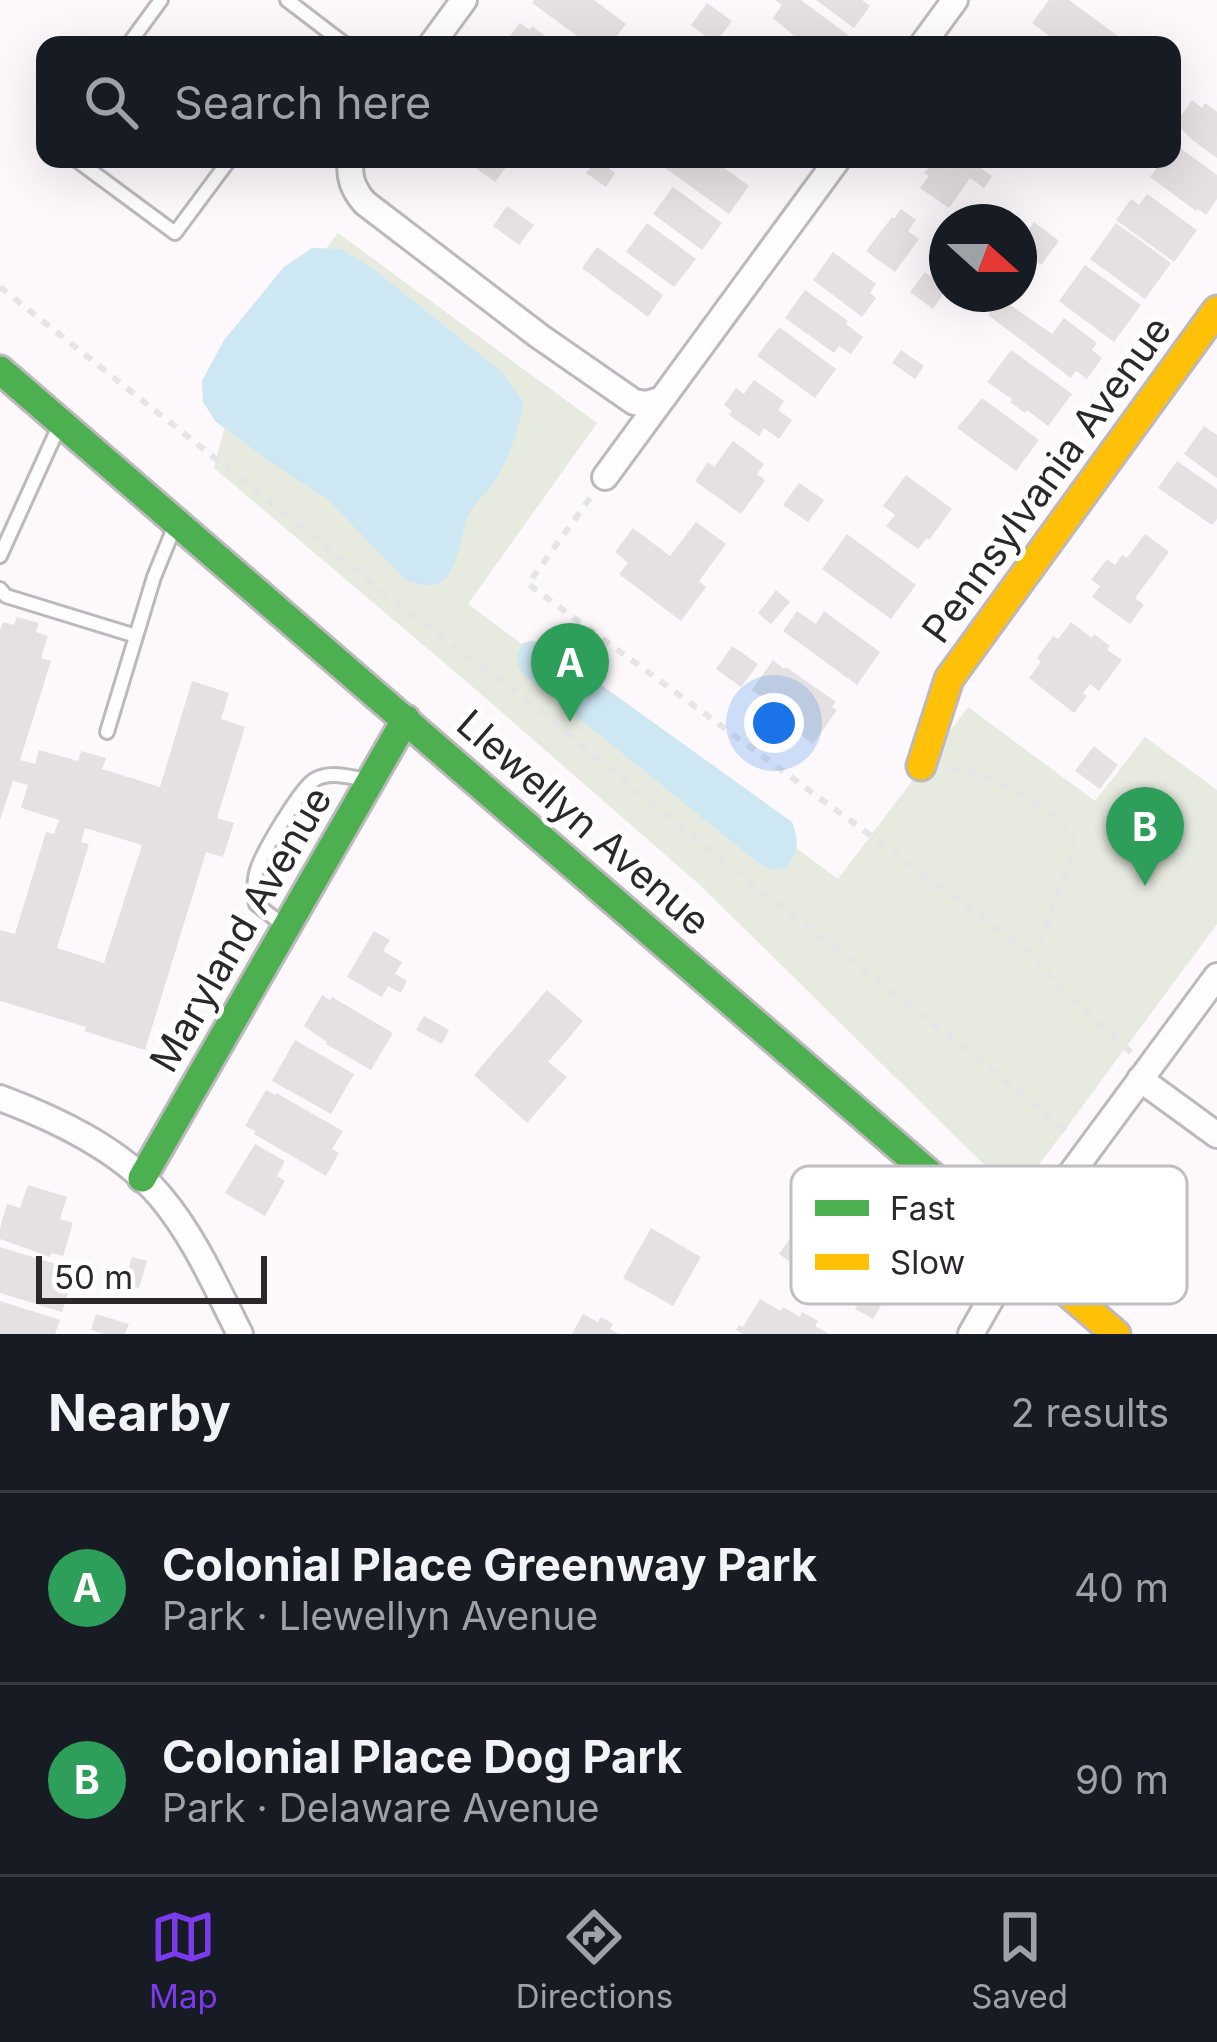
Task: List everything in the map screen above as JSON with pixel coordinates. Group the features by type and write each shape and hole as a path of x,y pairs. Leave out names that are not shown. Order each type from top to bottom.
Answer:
{"street":[{"path":"438,36 464,0"},
{"path":"929,36 955,0"},
{"path":"352,168 351,178 365,203 539,336 634,402 660,400"},
{"path":"605,477 831,168"},
{"name":"Pennsylvania Avenue","path":"921,766 949,679 1217,310"},
{"name":"Llewellyn Avenue","path":"0,370 922,1166"},
{"name":"Maryland Avenue","path":"142,1178 406,719"},
{"path":"1078,1166 1217,976"},
{"path":"1143,1076 1217,1134"},
{"path":"0,1097 106,1150 142,1178 160,1196 198,1253 240,1334"},
{"path":"971,1334 988,1304"},
{"name":"Llewellyn Avenue","path":"1081,1304 1116,1334"}],"lane":[{"path":"135,36 161,0"},
{"path":"287,0 335,36"},
{"path":"321,36 326,29"},
{"path":"87,168 175,233 223,168"},
{"path":"0,556 61,423"},
{"path":"107,732 154,577 177,522"},
{"path":"0,589 6,596 136,636"},
{"path":"286,928 256,904 253,888 258,867 302,790 330,774 370,781"}],"path":[{"path":"0,287 1089,1150"},
{"path":"605,477 528,584 1040,959"},
{"path":"921,766 976,772 1061,821 1074,849 1040,945 1040,964 1066,995 1130,1049 1143,1076"}],"shaded area":[{"path":"338,233 597,423 468,604 838,879 968,707 1095,801 1145,737 1217,790 1217,924 1038,1166 986,1166 701,886 214,468 243,357"}],"water":[{"path":"312,248 341,249 376,271 502,372 523,403 504,464 470,512 453,567 437,584 405,579 327,499 215,421 203,402 202,381 224,340 284,267"},
{"path":"532,641 572,664 792,822 797,845 787,867 774,870 761,865 520,671 519,650"}],"building":[{"path":"594,0 626,24 617,36 578,36 532,3"},
{"path":"775,0 801,0 848,35 794,36 773,18 782,5"},
{"path":"816,0 862,0 870,6 854,28"},
{"path":"1049,0 1069,0 1118,36 1050,36 1032,23"},
{"path":"707,3 732,21 720,36 706,36 691,25"},
{"path":"520,23 545,36 510,36"},
{"path":"1192,100 1217,112 1217,158 1181,128 1181,116"},
{"path":"1181,149 1217,175 1217,199 1206,215 1150,177 1157,168 1181,168"},
{"path":"476,168 506,168 495,182"},
{"path":"590,168 609,168 615,173 606,187 586,173"},
{"path":"665,168 724,168 749,186 729,214"},
{"path":"928,168 981,168 992,176 984,188 970,178 952,204 943,204 920,188 929,176 924,173"},
{"path":"673,187 722,223 702,250 653,214"},
{"path":"1147,194 1197,230 1174,262 1116,220 1131,199 1139,205"},
{"path":"507,206 534,225 519,245 493,226"},
{"path":"901,209 916,220 908,231 919,239 895,272 866,251"},
{"path":"647,223 696,259 674,287 626,252"},
{"path":"1116,223 1171,263 1145,299 1090,259"},
{"path":"1037,224 1059,241 1041,265 1037,262"},
{"path":"597,247 663,295 648,317 582,268"},
{"path":"833,252 876,284 870,293 876,298 862,317 813,280"},
{"path":"1085,265 1141,305 1114,342 1059,301"},
{"path":"925,272 929,275 929,306 910,292"},
{"path":"805,290 863,337 851,354 839,346 834,353 785,318"},
{"path":"1020,312 1052,334 1064,318 1097,343 1092,350 1102,358 1087,379 1076,371 1071,378 988,315"},
{"path":"779,327 836,369 815,398 757,356"},
{"path":"901,350 924,366 915,379 892,363"},
{"path":"1011,350 1072,394 1048,426 987,382"},
{"path":"754,380 784,401 778,410 792,420 779,439 764,428 759,436 729,415 732,411 724,405 736,388 744,394"},
{"path":"982,398 1039,440 1016,471 957,428"},
{"path":"1204,426 1217,435 1217,478 1184,454"},
{"path":"733,441 764,464 757,474 765,480 741,514 695,481 708,462 714,467"},
{"path":"1177,461 1217,489 1217,519 1212,525 1158,488"},
{"path":"906,475 952,509 918,549 886,526 895,515 883,506"},
{"path":"799,483 824,500 808,522 783,505"},
{"path":"696,522 726,544 699,581 706,587 681,621 619,574 628,563 615,552 633,528 670,556"},
{"path":"847,534 916,585 891,619 822,569"},
{"path":"1145,534 1169,552 1135,598 1144,605 1130,624 1092,597 1100,586 1091,580 1107,559 1115,565 1122,555 1127,558"},
{"path":"776,590 790,602 771,624 758,613"},
{"path":"797,611 816,624 824,611 880,652 857,685 783,631"},
{"path":"17,617 39,623 36,632 48,636 41,658 51,661 20,760 35,764 39,750 78,761 81,751 106,758 102,769 160,787 192,681 229,693 221,719 245,727 217,818 234,823 223,857 206,852 145,1050 0,1001 0,930 15,934 46,832 54,834 59,820 21,807 28,785 13,781 0,820 0,630 3,622 14,625","holes":["85,828 142,845 104,963 57,948 89,844 81,842"]},
{"path":"1071,622 1092,638 1094,634 1122,660 1099,691 1090,684 1074,713 1029,678 1053,636 1058,639"},
{"path":"732,646 758,664 741,687 716,669"},
{"path":"773,660 836,702 832,707 837,710 813,744 777,718 783,712 752,690"},
{"path":"1094,746 1118,765 1100,789 1075,771"},
{"path":"374,931 390,940 383,951 402,962 395,974 407,981 401,993 388,986 382,997 347,977"},
{"path":"547,990 583,1021 548,1062 567,1077 527,1123 474,1075"},
{"path":"322,995 393,1033 371,1070 304,1026"},
{"path":"424,1016 449,1030 442,1044 416,1030"},
{"path":"295,1040 354,1074 331,1114 272,1081"},
{"path":"266,1090 343,1131 332,1149 339,1153 326,1176 245,1126"},
{"path":"255,1144 285,1161 277,1176 285,1181 265,1216 225,1193"},
{"path":"28,1185 67,1197 60,1219 73,1223 63,1256 51,1253 50,1257 0,1239 7,1204 20,1208"},
{"path":"651,1228 701,1257 673,1306 623,1278"},
{"path":"791,1237 791,1262 779,1254"},
{"path":"0,1247 75,1270 62,1312 0,1293"},
{"path":"132,1257 147,1261 139,1288 124,1284"},
{"path":"760,1299 800,1317 802,1312 829,1334 743,1334 736,1330 743,1327"},
{"path":"0,1301 60,1320 55,1334 0,1334"},
{"path":"858,1304 882,1304 873,1319 855,1309"},
{"path":"96,1314 129,1324 125,1334 91,1330"},
{"path":"583,1314 598,1322 601,1317 619,1334 572,1334"}],"traffic: fast":[{"path":"0,370 921,1166"},
{"path":"142,1178 406,719"}],"traffic: slow":[{"path":"921,766 949,679 1217,310"},
{"path":"1081,1304 1116,1334"}],"place":[{"name":"Colonial Place Greenway Park","path":"570,722"},
{"name":"Colonial Place Dog Park","path":"1145,886"}]}
